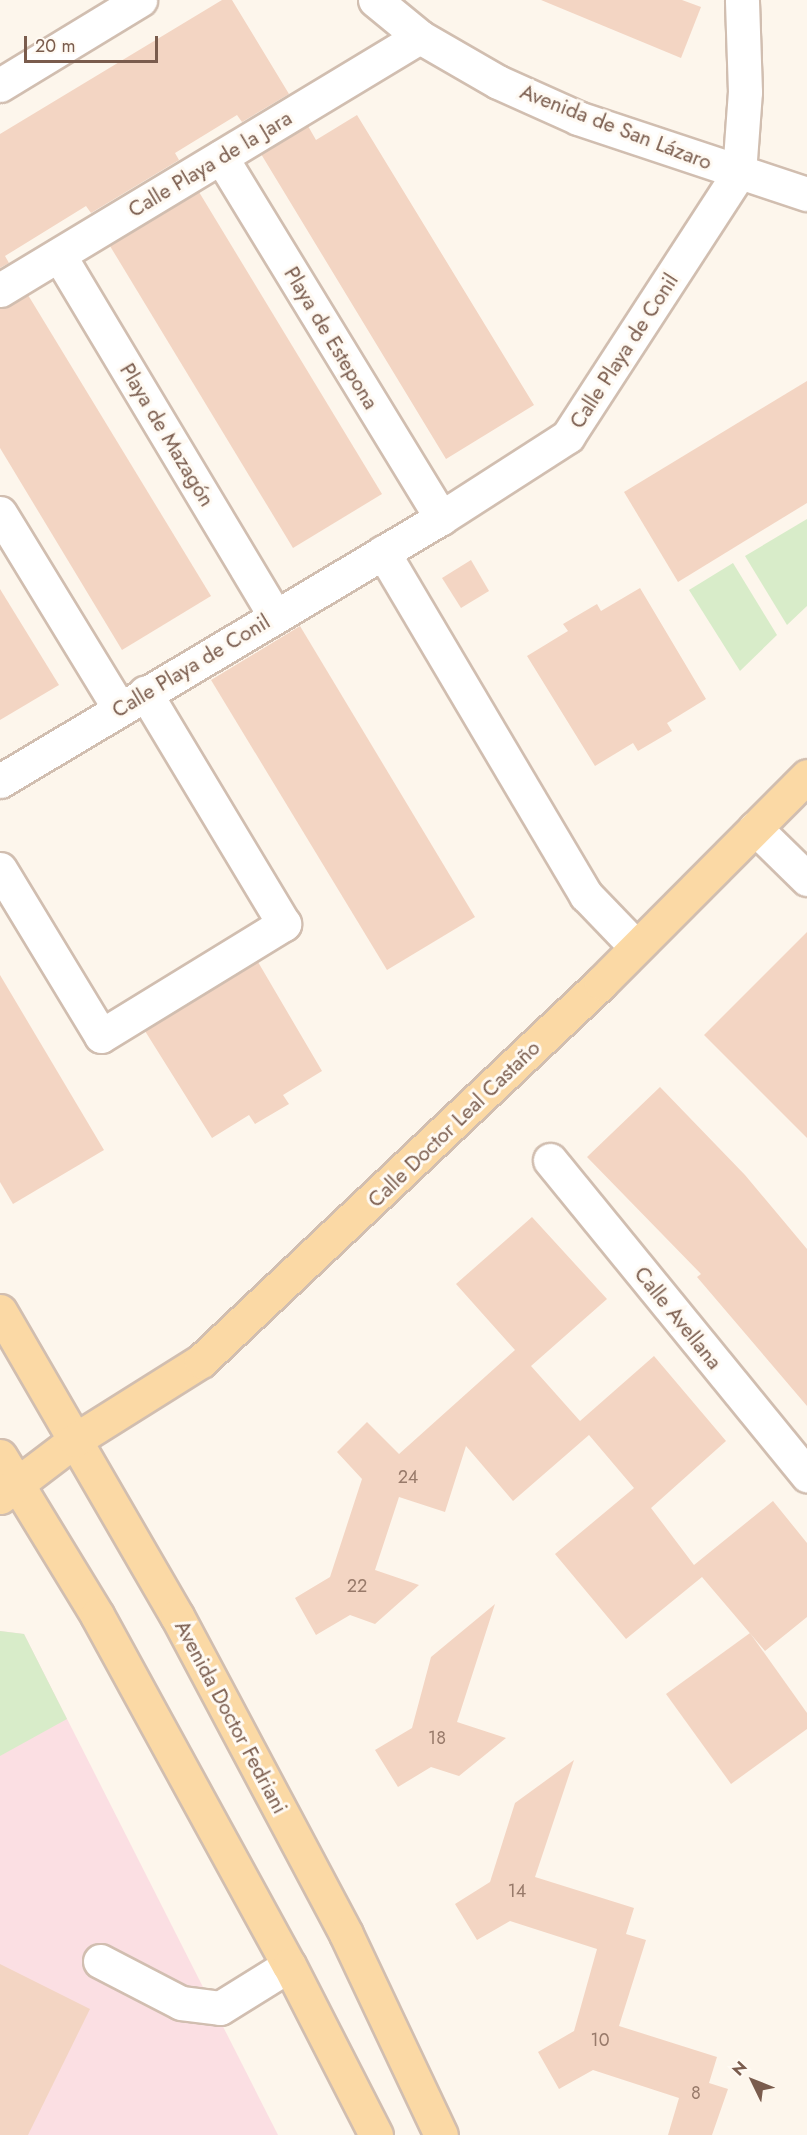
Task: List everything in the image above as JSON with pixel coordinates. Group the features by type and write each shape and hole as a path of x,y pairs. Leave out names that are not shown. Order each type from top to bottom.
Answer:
{"main road":[{"name":"Calle Doctor Leal Castaño","path":"8,1490 75,1440 201,1361 404,1173 807,777"},
{"name":"Avenida Doctor Fedriani","path":"0,1311 177,1616 346,1934 441,2135"},
{"path":"0,1456 8,1490 97,1615 289,1965 375,2135"}],"street":[{"path":"0,85 140,0"},
{"name":"Avenida de San Lázaro","path":"375,0 420,37 498,82 578,118 807,194"},
{"path":"739,173 745,92 742,0"},
{"name":"Calle Playa de la Jara","path":"0,290 420,37"},
{"name":"Playa de Estepona","path":"221,157 441,518"},
{"name":"Calle Playa de Conil","path":"0,781 132,700 441,518 568,436 739,173"},
{"name":"Playa de Mazagón","path":"59,255 275,616"},
{"path":"0,513 132,700 284,924 101,1036 0,869"},
{"path":"383,552 586,895 636,947"},
{"path":"755,828 807,879"},
{"name":"Calle Avellana","path":"550,1160 807,1475"},
{"path":"100,1961 181,2002 220,2008 289,1965"}],"shaded area":[{"path":"0,1631 24,1634 278,2135 0,2135"}],"green space":[{"path":"807,519 807,606 787,625 745,556"},
{"path":"733,563 777,635 740,671 689,590"},
{"path":"0,1631 24,1634 67,1719 0,1756"}],"building":[{"path":"222,0 232,0 289,94 242,122 237,115 175,153 179,160 91,213 86,206 5,256 9,263 0,268 0,134"},
{"path":"541,0 682,0 701,7 681,58"},
{"path":"357,115 534,405 446,459 261,154 308,126 316,140"},
{"path":"199,192 382,494 293,548 110,246"},
{"path":"28,295 211,596 122,650 0,448 0,309"},
{"path":"807,381 807,503 678,582 624,492"},
{"path":"471,560 489,591 461,608 442,578"},
{"path":"640,588 706,699 667,723 672,731 638,751 633,743 595,766 527,656 568,631 563,624 597,604 601,611"},
{"path":"0,589 59,685 0,720"},
{"path":"300,626 475,917 387,970 211,680"},
{"path":"807,932 807,1138 704,1035"},
{"path":"258,962 322,1071 283,1095 289,1104 255,1124 249,1115 212,1138 145,1031"},
{"path":"0,975 104,1150 13,1204 0,1182"},
{"path":"660,1087 745,1175 807,1249 807,1406 697,1277 701,1274 587,1157"},
{"path":"532,1217 607,1299 531,1366 580,1421 654,1356 726,1441 651,1508 694,1565 773,1501 807,1543 807,1617 765,1651 702,1577 626,1639 555,1554 634,1488 589,1435 513,1501 466,1446 445,1512 399,1497 375,1570 419,1585 375,1624 350,1615 316,1635 295,1598 330,1577 362,1479 337,1452 367,1422 399,1454 515,1350 456,1284"},
{"path":"495,1604 457,1722 506,1738 459,1776 431,1767 398,1787 375,1750 412,1728 431,1657"},
{"path":"750,1633 807,1713 807,1729 731,1784 666,1694"},
{"path":"574,1760 535,1877 634,1908 626,1934 646,1940 619,2026 717,2057 709,2083 728,2089 712,2135 668,2135 679,2098 593,2070 559,2089 538,2052 574,2031 597,1949 510,1921 477,1940 455,1904 490,1882 515,1803"},
{"path":"0,1964 90,2009 28,2135 0,2135"}]}
